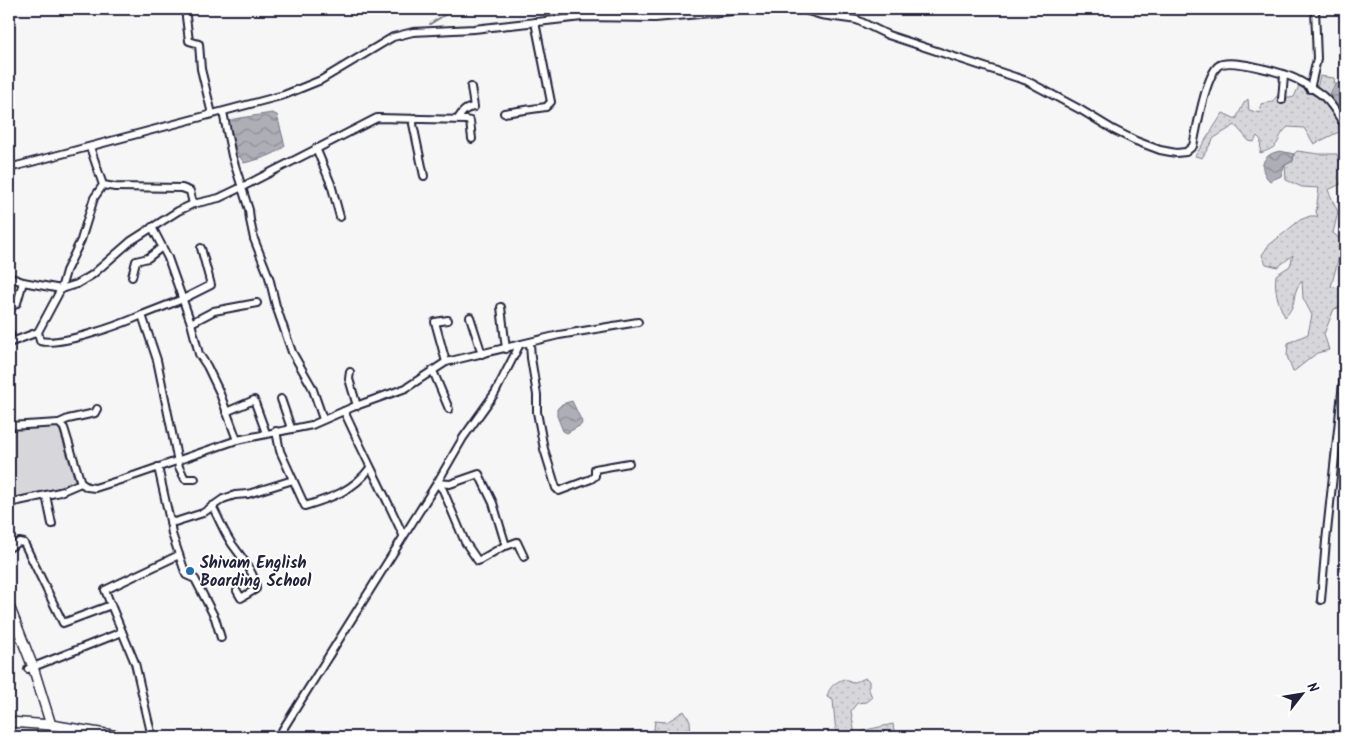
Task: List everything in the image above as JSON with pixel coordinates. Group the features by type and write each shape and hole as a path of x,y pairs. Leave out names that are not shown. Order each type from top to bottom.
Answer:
{"main road":[{"path":"9,606 12,626 31,668 48,725"},
{"path":"9,722 48,725 124,737"}],"street":[{"path":"185,9 189,41 199,44 201,69 212,114"},
{"path":"9,168 284,95 321,80 393,38 413,32 474,30 582,17 655,18 755,9"},
{"path":"801,9 821,15 856,20 888,35 1027,81 1136,141 1160,150 1176,153 1186,152 1193,146 1203,99 1212,76 1218,67 1224,63 1249,66 1296,79 1324,96 1345,126"},
{"path":"1310,88 1317,59 1316,9"},
{"path":"504,113 546,107 551,102 535,22"},
{"path":"1282,100 1284,75"},
{"path":"458,119 462,112 474,107 471,87"},
{"path":"223,112 232,156 249,210 254,239 269,277 292,352 312,387 324,419"},
{"path":"9,277 23,282 61,289 77,284 92,275 117,253 152,227 193,204 219,198 242,188 377,118 458,119 470,121 472,139"},
{"path":"414,118 413,124 424,176"},
{"path":"90,147 103,184"},
{"path":"316,148 327,174 340,217"},
{"path":"103,184 115,187 182,188 190,191 193,204"},
{"path":"103,184 94,198 81,240 66,271 61,289 38,332 40,341 47,343 86,335 120,325 211,285 201,248"},
{"path":"152,227 162,247 192,323 199,354 219,391 237,440"},
{"path":"132,277 136,261 148,258 162,247"},
{"path":"9,309 17,303 23,282"},
{"path":"192,323 214,311 257,303"},
{"path":"501,307 506,348"},
{"path":"142,315 157,360 177,460 185,479 195,478"},
{"path":"470,317 482,354"},
{"path":"446,362 435,322 448,320"},
{"path":"60,423 64,428 81,483 87,487 96,488 237,440 312,425 406,388 446,362 559,335 638,322"},
{"path":"9,331 10,342 38,332"},
{"path":"530,343 537,395 537,412 544,449 556,488 559,491 564,490 591,478 595,476 595,469 629,462"},
{"path":"278,737 403,534 437,483 463,438 495,393 519,346"},
{"path":"1321,600 1345,364"},
{"path":"433,371 449,409"},
{"path":"350,372 349,379 357,406"},
{"path":"281,399 291,428"},
{"path":"226,412 254,400 266,433"},
{"path":"9,426 60,423 68,419 95,413 97,409"},
{"path":"344,412 403,534"},
{"path":"276,431 280,451 305,506 343,492 358,481 370,468"},
{"path":"158,467 172,534 186,574 195,579 215,618 221,638"},
{"path":"437,483 450,484 479,474 493,503 506,545"},
{"path":"170,521 175,522 192,517 223,499 235,495 248,494 293,480"},
{"path":"9,503 60,492 81,483"},
{"path":"437,483 443,490 465,542 478,561 506,545 517,542 524,557"},
{"path":"46,495 52,524"},
{"path":"212,506 256,583 256,589 241,598 237,591"},
{"path":"9,548 20,542 24,543 63,623 111,605"},
{"path":"152,737 135,663 105,590 180,555"},
{"path":"31,668 122,632"}],"shaded area":[{"path":"1320,76 1334,78 1335,85 1329,95 1345,120 1345,129 1314,144 1304,128 1288,127 1273,148 1260,153 1261,140 1257,136 1254,142 1249,141 1235,125 1214,138 1202,158 1195,156 1223,113 1236,119 1248,99 1249,110 1260,113 1261,104 1272,102 1277,96 1294,97 1299,86 1315,96"},
{"path":"1297,151 1337,154 1345,175 1345,182 1328,190 1338,212 1333,233 1343,241 1331,287 1345,288 1344,307 1334,309 1324,334 1329,350 1317,353 1293,372 1287,356 1288,343 1308,334 1312,315 1303,298 1302,281 1296,290 1292,307 1285,317 1279,302 1276,291 1276,275 1290,266 1293,255 1278,267 1266,264 1262,255 1268,246 1300,220 1310,216 1318,216 1316,212 1319,188 1302,187 1286,180 1285,165 1293,161 1294,154"},
{"path":"58,425 75,481 51,491 9,499 9,429"},
{"path":"866,678 869,681 869,690 872,697 866,702 857,703 851,711 855,735 866,730 893,724 895,737 835,737 833,700 827,697 829,690 835,683 844,679 852,683"},
{"path":"684,711 690,721 691,737 653,737 655,721 667,722"}],"water":[{"path":"1345,79 1345,120 1329,95 1335,85"},
{"path":"272,113 277,115 285,146 271,155 244,163 234,148 228,122 234,119"},
{"path":"1280,151 1294,154 1293,161 1285,165 1281,176 1270,181 1264,172 1263,165 1265,159 1269,155"},
{"path":"572,401 582,422 581,425 567,433 563,431 557,416 557,409 562,404"}],"waterway":[{"path":"430,24 454,9"}],"place":[{"name":"Shivam English Boarding School","path":"190,571"}]}
